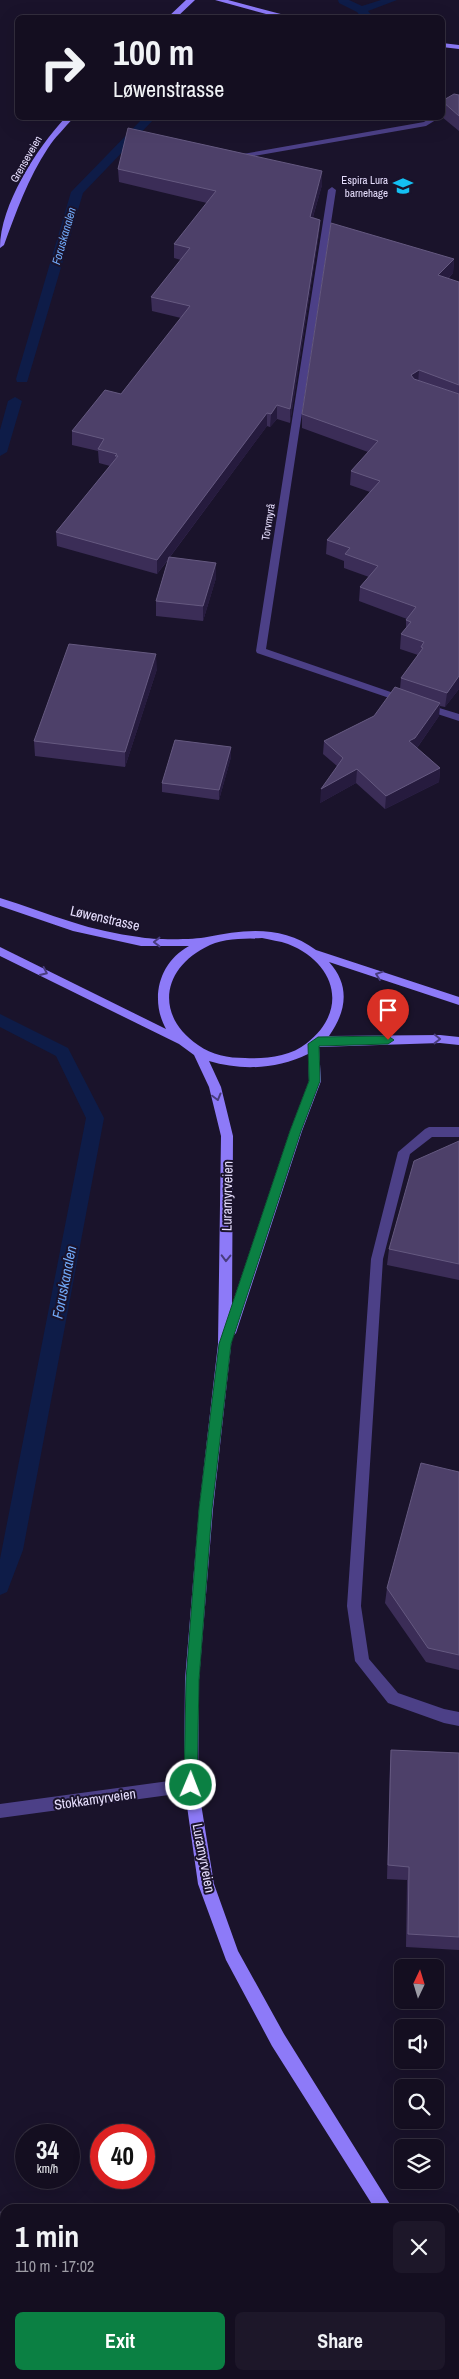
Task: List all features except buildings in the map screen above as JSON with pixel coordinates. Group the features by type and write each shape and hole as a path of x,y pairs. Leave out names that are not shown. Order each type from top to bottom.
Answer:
{"street":[{"path":"174,15 191,0"},
{"path":"219,0 280,15"},
{"path":"445,45 459,47"},
{"name":"Grenseveien","path":"0,245 4,225 24,182 40,153 67,120"},
{"path":"243,156 426,124 432,120"},
{"name":"Torvmyrå","path":"332,190 261,651 459,718"},
{"name":"Løwenstrasse","path":"0,902 73,927 141,942 206,942"},
{"path":"184,1042 172,1030 163,1010 162,990 170,971 185,954 206,942 234,935 262,934 291,941 314,953 459,1001"},
{"path":"0,951 54,977 122,1014 184,1042 199,1052 223,1060 249,1063 275,1061 299,1054 316,1043 333,1024 339,1006 338,987 330,969 314,953"},
{"path":"316,1043 440,1039 459,1041"},
{"name":"Luramyrveien","path":"225,1344 296,1131 315,1081 316,1043"},
{"name":"Luramyrveien","path":"199,1052 215,1087 227,1136 225,1344 206,1509 192,1680 191,1785 206,1884 232,1955 278,2040 382,2204"},
{"path":"459,1132 429,1132 404,1152 377,1259 354,1606 362,1661 393,1698 444,1716 459,1719"},
{"name":"Stokkamyrveien","path":"0,1812 191,1785"}],"waterway":[{"path":"361,10 392,0"},
{"name":"Foruskanalen","path":"343,1 361,10"},
{"name":"Foruskanalen","path":"361,10 366,15"},
{"name":"Foruskanalen","path":"22,379 77,192 147,120"},
{"name":"Foruskanalen","path":"0,452 15,401"},
{"name":"Foruskanalen","path":"0,1020 62,1052 95,1118 13,1550 0,1586"}],"place":[{"name":"Espira Lura barnehage","path":"403,186"}],"route":[{"path":"191,1785 192,1680 206,1509 225,1344 296,1131 315,1081 314,1044 318,1041 388,1040"}]}
